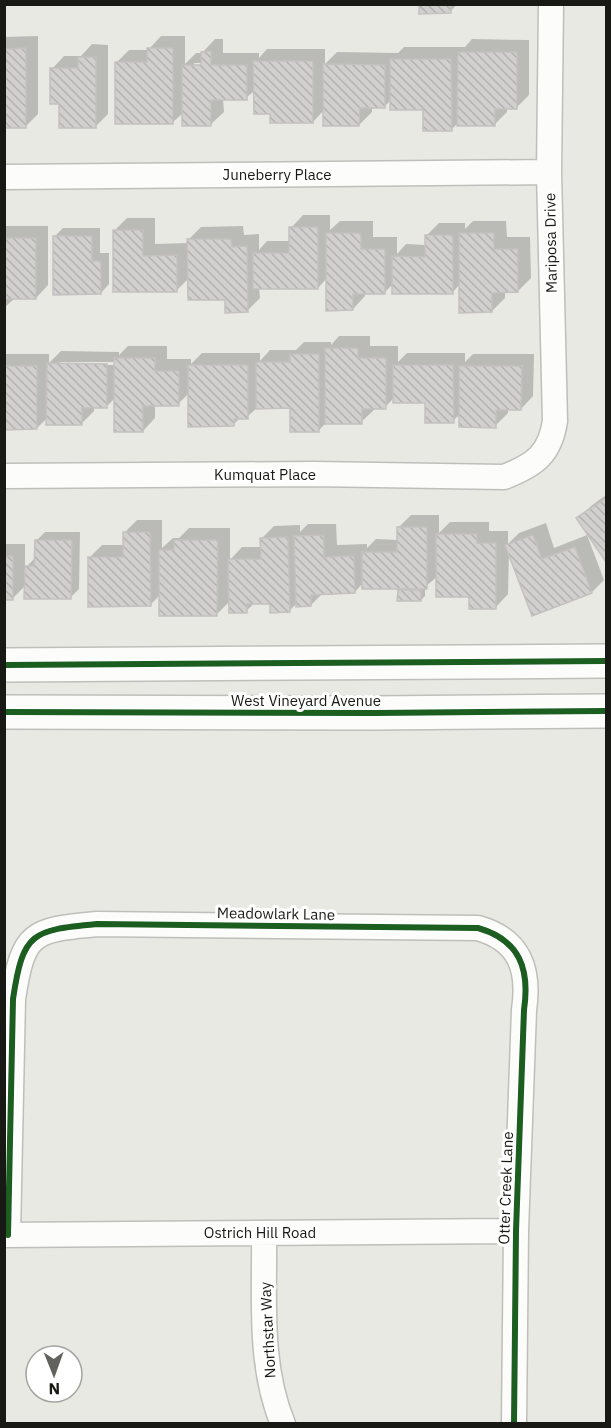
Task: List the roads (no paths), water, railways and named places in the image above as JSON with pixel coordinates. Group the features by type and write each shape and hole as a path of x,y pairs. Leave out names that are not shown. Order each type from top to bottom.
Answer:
{"main road":[{"path":"4,665 606,662"},
{"name":"West Vineyard Avenue","path":"4,712 606,711"}],"street":[{"name":"Mariposa Drive","path":"524,469 539,459 552,438 555,421 549,172 551,4"},
{"name":"Juneberry Place","path":"4,177 549,172"},
{"name":"Kumquat Place","path":"4,476 336,474 504,477 524,469"},
{"name":"Meadowlark Lane","path":"6,1235 12,999 18,966 28,944 37,935 97,924 478,928 494,933 513,947 518,955"},
{"name":"Otter Creek Lane","path":"514,1424 516,1231 524,1010 527,990 524,969 518,955"},
{"name":"Ostrich Hill Road","path":"6,1235 516,1231"},
{"name":"Northstar Way","path":"264,1233 266,1362 274,1401 283,1424"}]}
